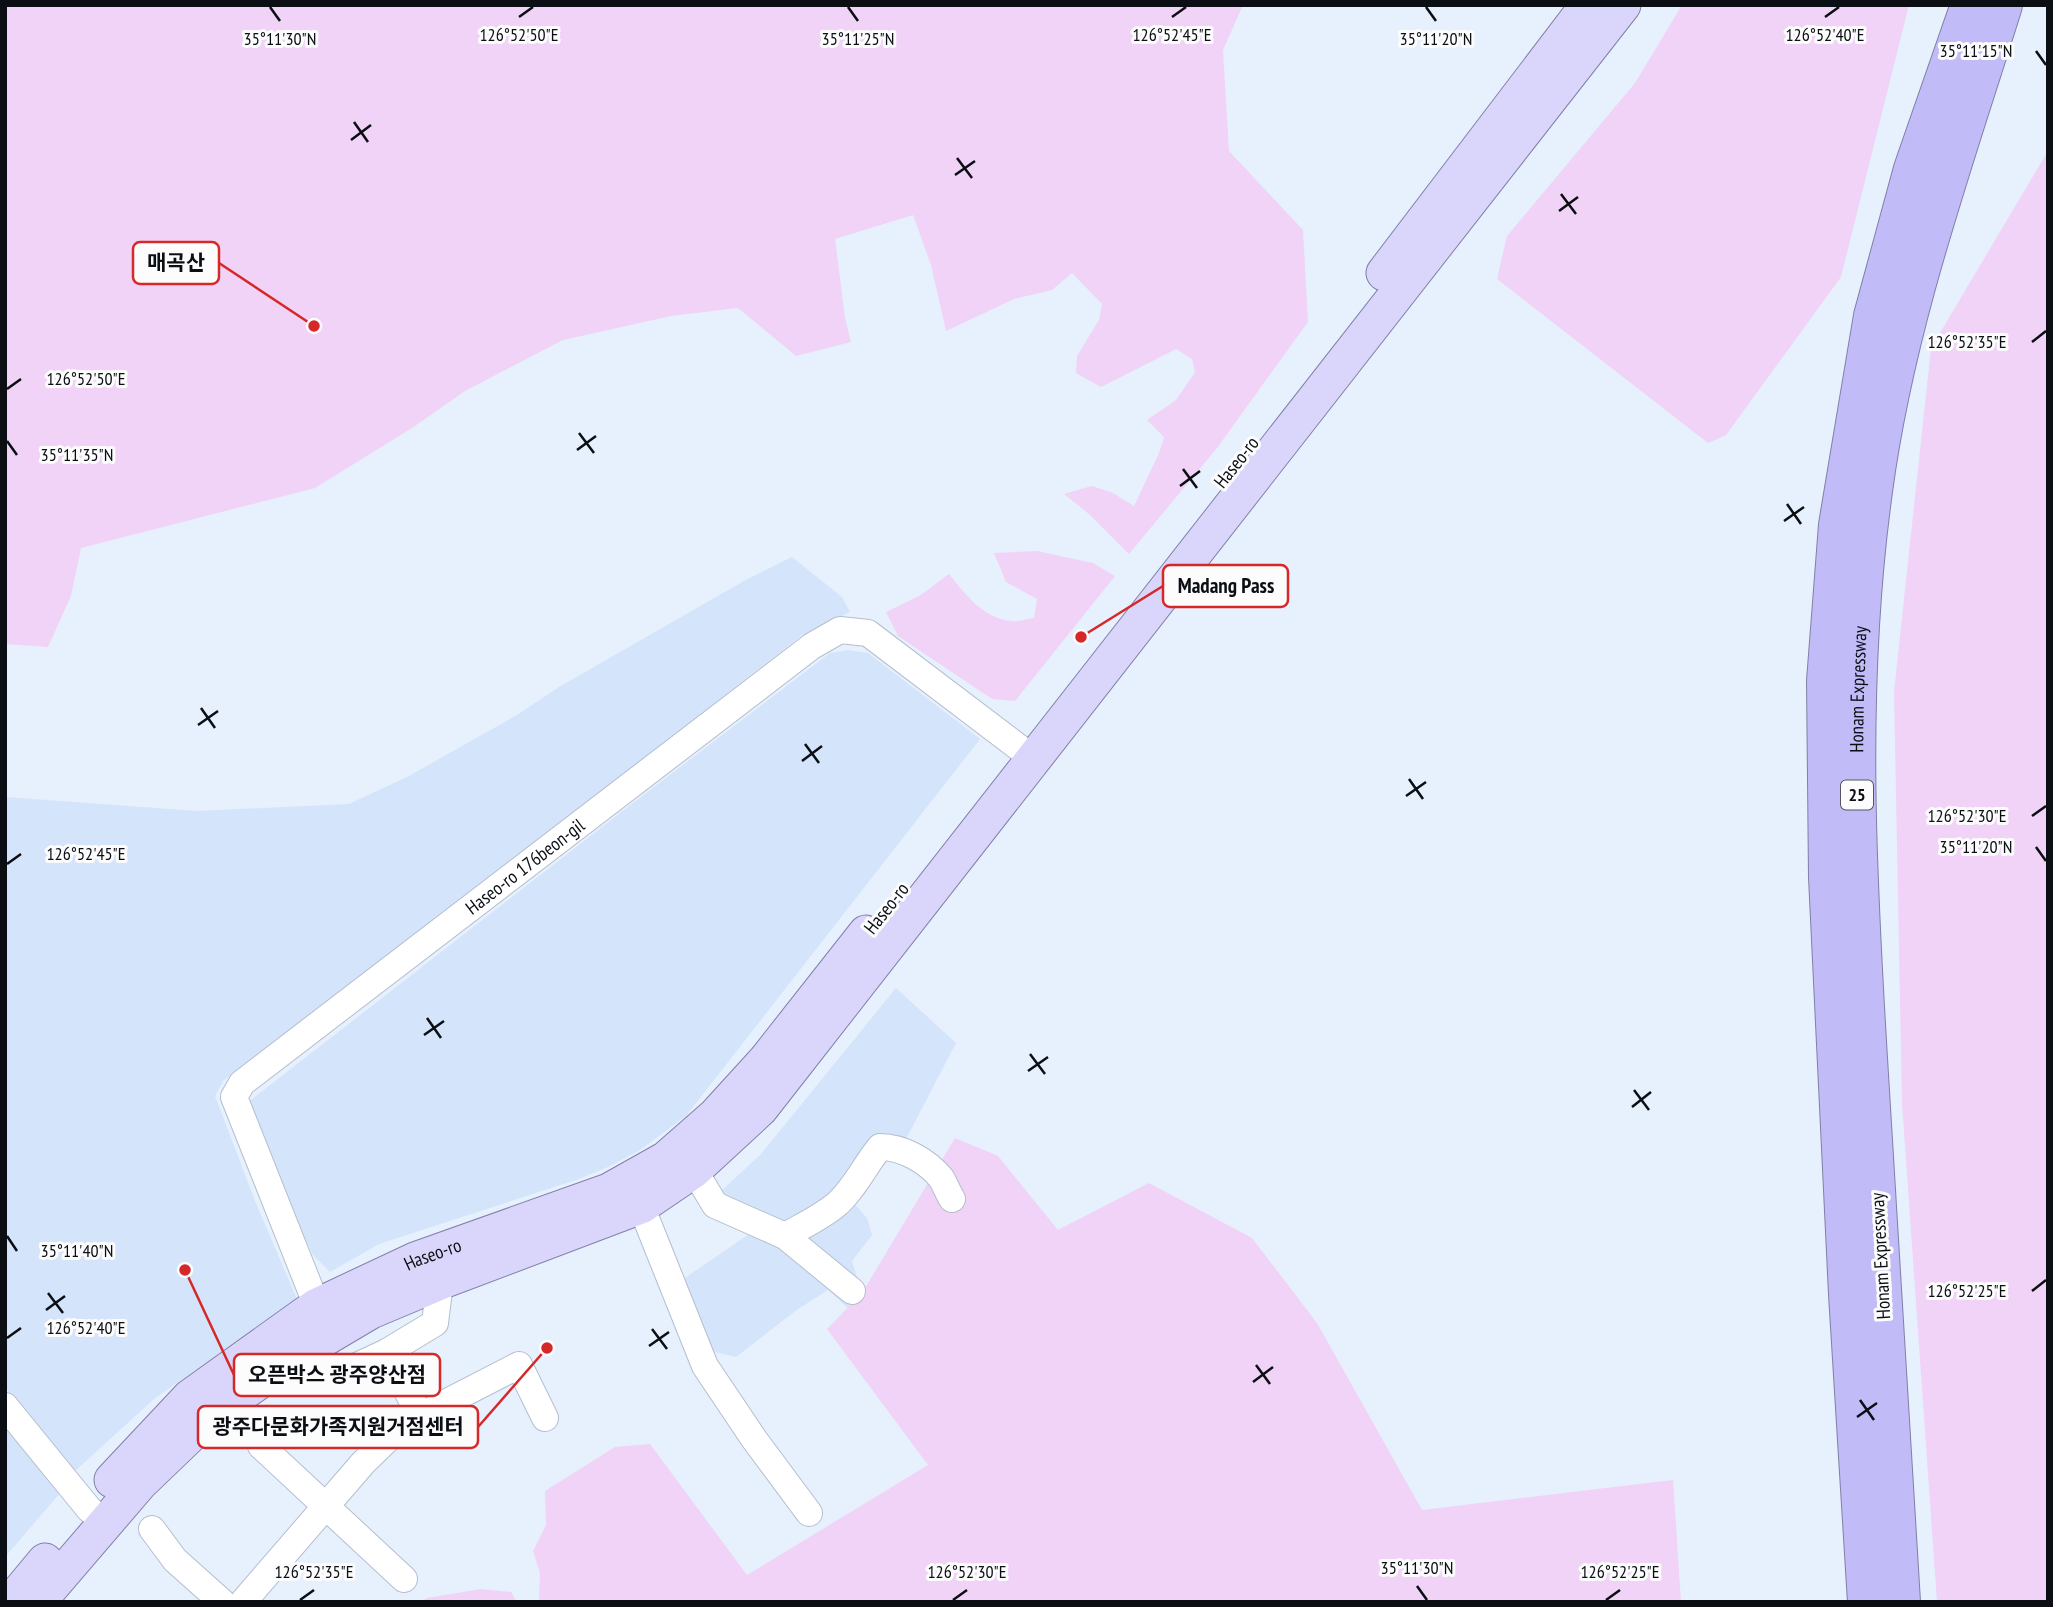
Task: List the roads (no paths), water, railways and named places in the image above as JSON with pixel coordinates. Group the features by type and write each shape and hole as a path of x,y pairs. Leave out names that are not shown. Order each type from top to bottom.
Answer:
{"highway":[{"name":"Honam Expressway","path":"1867,1602 1848,1294 1828,877 1826,681 1838,525 1873,316 1913,169 1970,5"},
{"name":"Honam Expressway","path":"1901,1602 1860,915 1857,688 1862,578 1873,487 1901,337 2003,5"},
{"path":"1882,1298 1908,1471 1917,1602"}],"main road":[{"name":"Haseo-ro","path":"10,1602 97,1516 140,1483 211,1415 300,1353 326,1319 371,1311 641,1206 694,1170 760,1109 1025,751 1588,5"},
{"name":"Haseo-ro","path":"38,1602 97,1516 122,1468 190,1397 326,1319 415,1260 609,1191 666,1159 715,1116 766,1060 1025,751 1623,5"}],"street":[{"name":"Haseo-ro 176beon-gil","path":"326,1319 234,1097 242,1083 812,646 840,630 868,634 1025,751"},
{"path":"785,1236 836,1205 880,1147 894,1147 919,1159 941,1178 952,1199"},
{"path":"694,1170 715,1205 785,1236 852,1290"},
{"path":"641,1206 705,1366 754,1439 809,1513"},
{"name":"Haseo-ro","path":"300,1353 333,1377 387,1352 435,1324 440,1282"},
{"path":"387,1352 420,1416"},
{"path":"243,1602 363,1463 397,1430 519,1366 545,1418"},
{"path":"5,1406 97,1516"},
{"path":"261,1447 404,1579"},
{"path":"152,1529 175,1560 222,1602"}],"place":[{"name":"매곡산","path":"314,326"},
{"name":"Madang Pass","path":"1081,637"},
{"name":"오픈박스 광주양산점","path":"185,1270"},
{"name":"광주다문화가족지원거점센터","path":"547,1348"}]}
